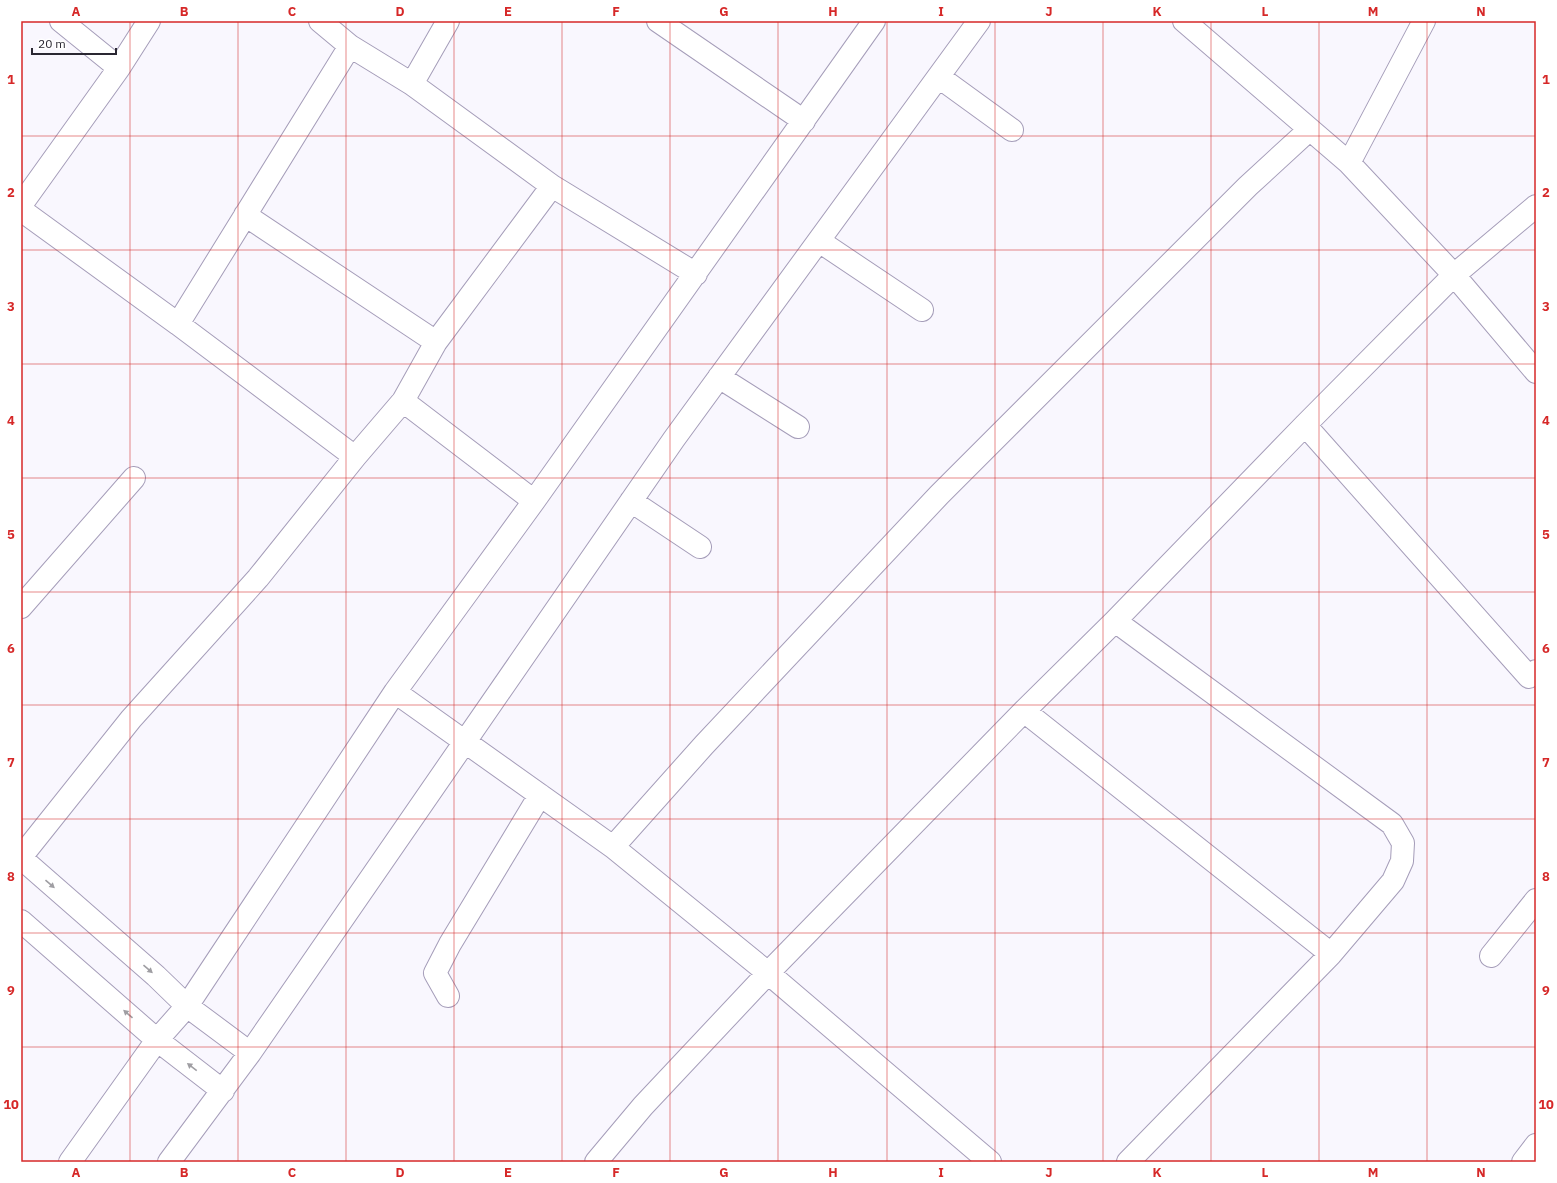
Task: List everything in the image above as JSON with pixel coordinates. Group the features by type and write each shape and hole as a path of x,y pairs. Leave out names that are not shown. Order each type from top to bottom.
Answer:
{"street":[{"path":"61,21 118,68"},
{"path":"21,205 118,68 149,21"},
{"path":"320,21 350,46 412,84 552,186 696,274"},
{"path":"412,84 448,21"},
{"path":"659,21 804,121"},
{"path":"70,1162 157,1040 187,1006 395,692 534,501 874,21"},
{"path":"169,1162 250,1054 631,501 719,377 979,21"},
{"path":"1184,21 1349,163 1454,275 1536,372"},
{"path":"1349,163 1424,21"},
{"path":"178,324 350,46"},
{"path":"938,78 1012,130"},
{"path":"613,846 704,745 939,495 1248,186 1310,130"},
{"path":"250,1054 187,1006 156,976 21,858 131,719 258,578 355,456 403,401 436,342 552,186"},
{"path":"596,1162 643,1106 768,973 1024,710 1115,621 1304,425 1454,275 1536,206"},
{"path":"21,210 178,324 355,456"},
{"path":"245,215 436,342"},
{"path":"819,241 922,310"},
{"path":"719,377 798,427"},
{"path":"403,401 534,501"},
{"path":"1304,425 1534,677"},
{"path":"21,607 134,478"},
{"path":"631,501 700,547"},
{"path":"1115,621 1392,824 1403,842 1402,861 1393,881 1331,954 1128,1162"},
{"path":"395,692 613,846 768,973 982,1160"},
{"path":"1024,710 1331,954"},
{"path":"448,996 436,974 450,944 540,795"},
{"path":"1491,956 1536,900"},
{"path":"21,921 157,1040 222,1091"},
{"path":"1523,1162 1536,1145"}]}
